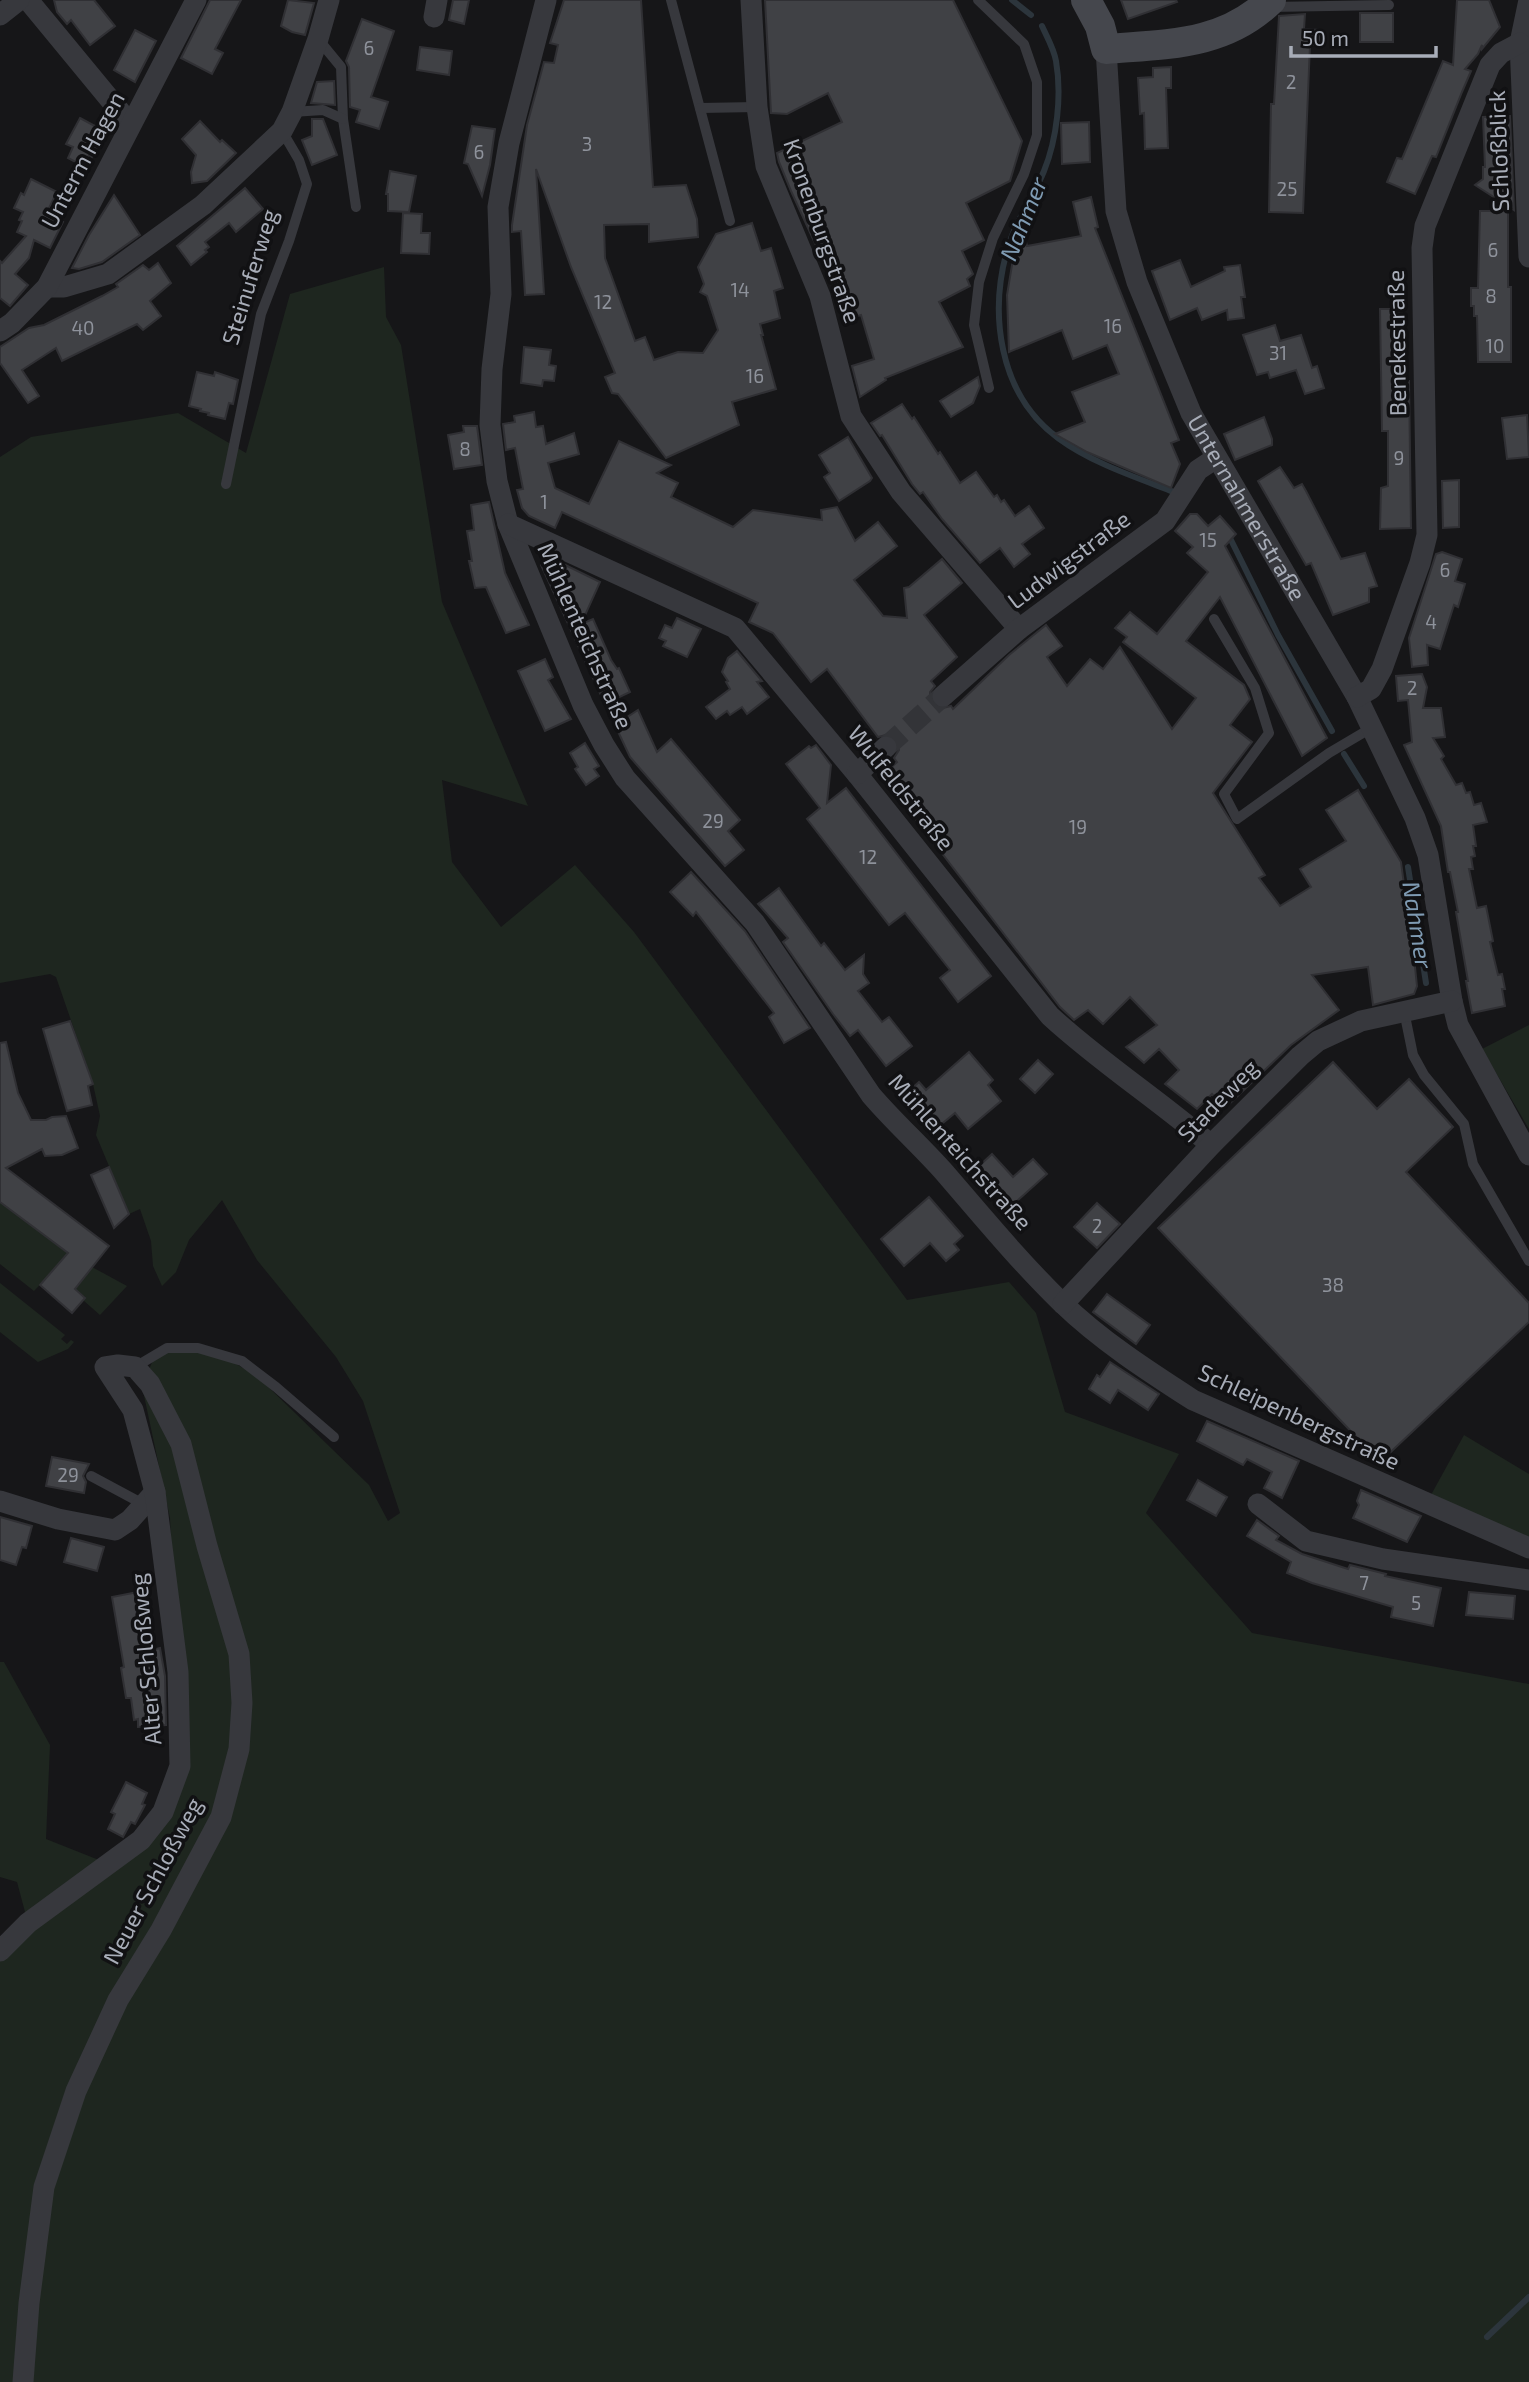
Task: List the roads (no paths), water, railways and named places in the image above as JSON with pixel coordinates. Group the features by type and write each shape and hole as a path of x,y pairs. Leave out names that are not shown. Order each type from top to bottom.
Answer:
{"street":[{"path":"0,15 19,0"},
{"path":"28,0 122,114 132,122"},
{"name":"Unterm Hagen","path":"0,331 12,323 47,287 196,0"},
{"path":"47,287 64,287 108,274 202,205 287,121 318,39 329,0"},
{"name":"Mühlenteichstraße","path":"546,0 509,143 498,206 502,293 492,369 490,425 497,481 508,524 583,705 625,778 755,922 871,1095 1063,1304"},
{"name":"Kronenburgstraße","path":"751,0 757,107 766,166 820,296 851,416 901,492 1019,629"},
{"name":"Unternahmerstraße","path":"1086,0 1100,26 1106,49 1113,184 1121,235 1137,282 1191,413 1357,697 1415,818 1428,855 1452,1001 1463,1035 1529,1155"},
{"path":"1520,43 1529,0"},
{"path":"1106,49 1188,42 1211,37 1232,28 1267,4"},
{"name":"Schloßblick","path":"1520,43 1529,257"},
{"name":"Benekestraße","path":"1357,697 1371,689 1382,669 1420,563 1427,534 1422,248 1424,226 1490,65 1501,53 1520,43"},
{"name":"Ludwigstraße","path":"943,696 1019,629 1165,521 1198,470 1216,458"},
{"name":"Wulfeldstraße","path":"508,524 735,628 857,774 1050,1016 1071,1036 1211,1145"},
{"path":"857,774 886,747"},
{"name":"Stadeweg","path":"1063,1304 1211,1145 1318,1041 1361,1021 1452,1001"},
{"name":"Schleipenbergstraße","path":"1063,1304 1160,1379 1193,1401 1529,1549"},
{"name":"Alter Schloßweg","path":"0,1951 28,1923 141,1840 163,1812 180,1766 178,1672 150,1498 133,1410 105,1367 135,1367"},
{"name":"Neuer Schloßweg","path":"23,2382 29,2303 44,2187 76,2091 118,2000 161,1930 221,1817 239,1749 242,1703 239,1654 181,1444 150,1384 135,1367"},
{"path":"0,1501 67,1521 114,1530 130,1520 150,1498"},
{"path":"1258,1504 1306,1541 1383,1559 1529,1580"}],"lane":[{"path":"671,0 730,221"},
{"path":"978,0 1024,44 1037,82 1037,135 1024,174 993,238 979,282 974,325 989,388"},
{"path":"1267,4 1389,5"},
{"path":"318,39 341,67 343,119 356,207"},
{"path":"700,108 757,107"},
{"path":"287,121 323,110 343,119"},
{"name":"Steinuferweg","path":"226,484 261,314 307,184 287,121"},
{"path":"1214,619 1255,688 1269,733 1224,794 1237,819 1329,753 1373,727"},
{"path":"1404,1011 1413,1055 1424,1074 1464,1124 1473,1164 1529,1261"},
{"path":"135,1367 167,1348 198,1348 242,1361 334,1437"},
{"path":"91,1476 150,1498"}],"waterway":[{"name":"Nahmer","path":"1012,0 1031,15"},
{"name":"Nahmer","path":"1042,26 1056,61 1057,117 1052,145 1040,180 1009,244 999,296 1003,350 1022,399 1038,420 1058,438 1099,462 1174,492"},
{"name":"Nahmer","path":"1231,540 1278,635 1332,731"},
{"name":"Nahmer","path":"1344,754 1364,786"},
{"name":"Nahmer","path":"1408,867 1426,983"},
{"path":"1487,2337 1529,2297"}],"tunnel":[{"path":"886,747 943,696"}]}
